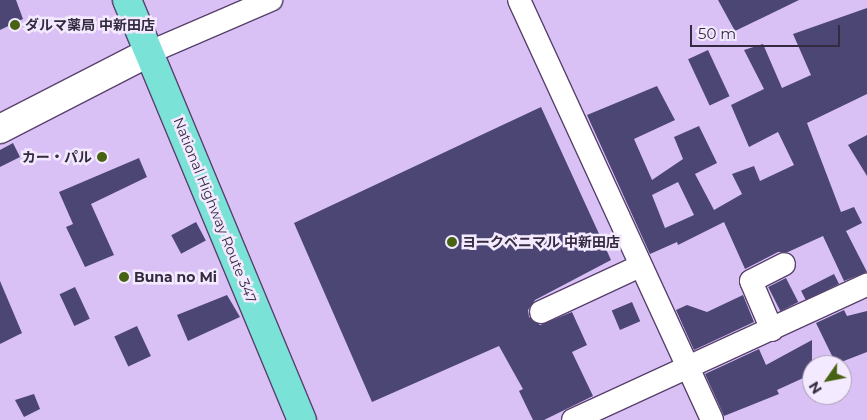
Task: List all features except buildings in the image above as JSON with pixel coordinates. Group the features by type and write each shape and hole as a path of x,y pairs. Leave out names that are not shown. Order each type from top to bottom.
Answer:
{"highway":[{"name":"National Highway Route 347","path":"126,0 150,52 302,420"}],"street":[{"path":"0,129 150,52 271,0"},
{"path":"519,0 712,420"},
{"path":"772,330 751,281 784,264"},
{"path":"542,312 640,266"},
{"path":"573,420 689,369 867,286"}],"place":[{"name":"ダルマ薬局 中新田店","path":"15,25"},
{"name":"カー・パル","path":"102,157"},
{"name":"ヨークベニマル 中新田店","path":"452,242"},
{"name":"Buna no Mi","path":"124,277"}]}
